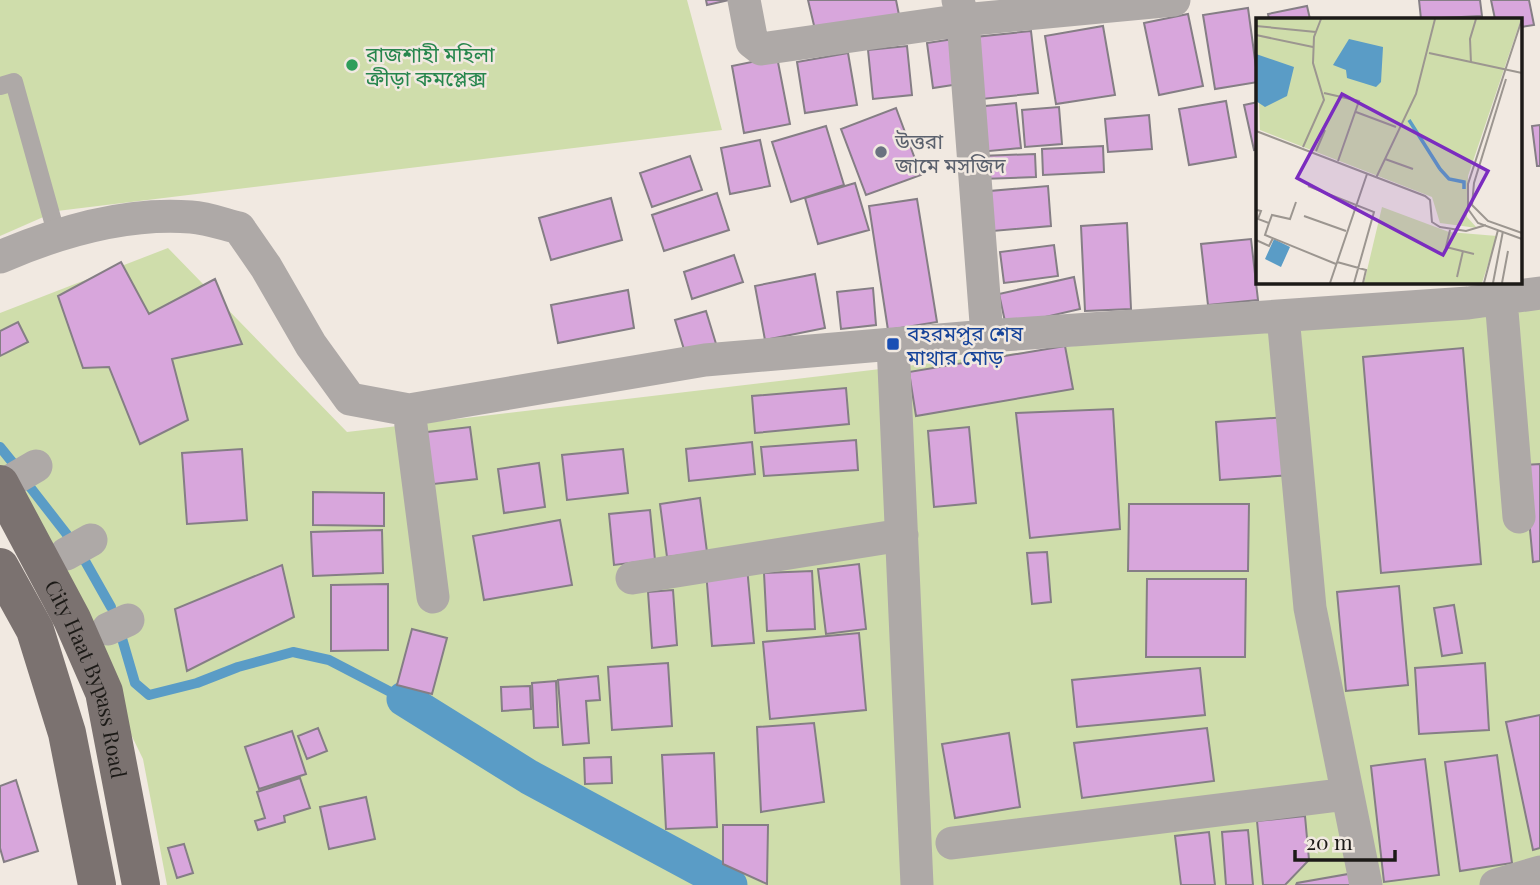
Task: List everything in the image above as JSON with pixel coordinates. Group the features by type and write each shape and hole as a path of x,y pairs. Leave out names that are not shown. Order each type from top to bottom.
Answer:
{"main road":[{"name":"City Haat Bypass Road","path":"16,477 104,692 141,885"},
{"name":"City Haat Bypass Road","path":"0,567 35,630 67,733 97,885"}],"street":[{"path":"744,0 752,42 761,49 960,10 1174,0"},
{"path":"960,10 987,336"},
{"path":"0,257 79,229 153,217 193,216 239,228 266,267 311,345 350,399 409,410 705,360 987,336 1501,299 1540,293"},
{"path":"1501,299 1519,517"},
{"path":"1283,316 1310,608 1366,885"},
{"path":"893,344 917,885"},
{"path":"409,410 433,597"},
{"path":"632,579 902,535"},
{"path":"952,843 1347,794"},
{"path":"1496,885 1540,872"}],"lane":[{"path":"0,86 14,82 57,236"}],"green space":[{"name":"রাজশাহী মহিলা ক্রীড়া কমপ্লেক্স","path":"0,0 687,0 722,130 57,211 0,236"},
{"path":"168,248 347,432 1540,291 1540,885 167,885 143,759 0,466 0,313"}],"building":[{"path":"706,0 729,0 707,5"},
{"path":"808,0 896,0 900,20 817,38"},
{"path":"1419,0 1480,0 1482,16 1421,18"},
{"path":"1491,0 1529,0 1534,25 1522,27 1522,18 1495,18"},
{"path":"1307,6 1310,18 1269,18 1268,14"},
{"path":"1248,8 1256,82 1215,89 1203,15"},
{"path":"1188,14 1203,86 1159,95 1144,23"},
{"path":"1103,26 1115,95 1056,104 1045,36"},
{"path":"1031,31 1038,93 982,99 975,37"},
{"path":"960,38 966,83 933,88 927,43"},
{"path":"907,46 912,95 873,99 868,50"},
{"path":"848,53 857,105 805,113 797,62"},
{"path":"777,57 790,124 744,133 732,66"},
{"path":"1226,101 1236,157 1189,165 1179,109"},
{"path":"1256,102 1254,150 1244,105"},
{"path":"1016,103 1021,148 979,152 975,107"},
{"path":"1059,107 1062,144 1025,147 1022,110"},
{"name":"উত্তরা জামে মসজিদ","path":"896,108 921,175 866,195 841,129"},
{"path":"1149,115 1152,149 1108,152 1105,119"},
{"path":"1540,125 1540,166 1537,166 1532,126"},
{"path":"826,126 844,185 791,202 772,142"},
{"path":"760,140 770,186 730,194 721,148"},
{"path":"1103,146 1104,172 1043,175 1042,149"},
{"path":"1035,154 1036,177 981,179 980,156"},
{"path":"690,156 702,190 652,207 640,173"},
{"path":"855,183 869,230 818,244 805,198"},
{"path":"1048,186 1051,226 993,231 990,191"},
{"path":"717,193 729,230 664,251 652,215"},
{"path":"611,198 622,240 551,260 539,218"},
{"path":"917,199 937,322 888,330 869,206"},
{"path":"1127,223 1131,309 1085,311 1081,226"},
{"path":"1251,239 1258,300 1208,305 1201,244"},
{"path":"1054,245 1058,276 1004,283 1000,252"},
{"path":"734,255 743,282 692,299 684,272"},
{"path":"121,262 149,314 215,279 242,344 172,359 188,420 140,444 109,367 83,368 58,296"},
{"path":"815,274 825,328 765,340 755,286"},
{"path":"1074,277 1080,309 1006,326 999,294"},
{"path":"873,288 876,325 841,329 837,292"},
{"path":"628,290 634,328 558,343 551,305"},
{"path":"706,311 717,347 686,356 675,320"},
{"path":"18,322 28,342 0,356 0,331"},
{"path":"1065,346 1073,389 916,416 909,372"},
{"path":"1463,348 1481,564 1381,573 1363,357"},
{"path":"846,388 849,424 755,433 752,396"},
{"path":"1113,409 1120,529 1030,538 1016,413"},
{"path":"1288,417 1292,475 1220,480 1216,422"},
{"path":"470,427 477,479 425,485 419,433"},
{"path":"969,427 976,503 934,507 928,431"},
{"path":"856,440 858,470 764,476 761,447"},
{"path":"752,442 755,474 689,481 686,449"},
{"path":"242,449 247,520 187,524 182,453"},
{"path":"623,449 628,493 567,500 562,455"},
{"path":"539,463 545,507 504,513 498,469"},
{"path":"1540,464 1540,561 1533,562 1524,465"},
{"path":"313,492 384,493 384,526 313,525"},
{"path":"700,498 707,552 667,557 660,504"},
{"path":"1129,504 1249,504 1248,571 1128,571"},
{"path":"650,510 655,560 614,565 609,514"},
{"path":"560,520 572,585 484,600 473,536"},
{"path":"382,530 383,573 313,576 311,532"},
{"path":"1047,552 1051,602 1032,604 1027,553"},
{"path":"859,564 866,629 826,634 818,569"},
{"path":"282,565 294,617 187,671 175,609"},
{"path":"747,567 754,643 712,646 706,571"},
{"path":"812,571 815,629 767,631 764,573"},
{"path":"1147,579 1246,579 1245,657 1146,657"},
{"path":"388,584 388,650 331,651 331,585"},
{"path":"1399,586 1408,685 1346,691 1337,592"},
{"path":"673,590 677,645 652,648 648,592"},
{"path":"1454,605 1462,653 1442,656 1434,608"},
{"path":"412,629 447,638 432,694 397,685"},
{"path":"859,633 866,710 770,719 763,642"},
{"path":"668,663 672,726 612,730 608,667"},
{"path":"1485,663 1489,730 1419,734 1415,668"},
{"path":"1200,668 1205,715 1077,727 1072,680"},
{"path":"598,676 600,700 586,701 589,743 563,745 558,680"},
{"path":"556,681 558,727 534,728 532,683"},
{"path":"530,686 531,709 502,711 501,687"},
{"path":"1540,715 1540,848 1533,850 1506,722"},
{"path":"814,723 824,802 761,812 757,727"},
{"path":"318,728 327,751 307,759 298,736"},
{"path":"1207,728 1214,781 1082,798 1074,743"},
{"path":"292,731 306,774 259,789 245,747"},
{"path":"1009,733 1020,807 955,818 942,744"},
{"path":"714,753 717,827 666,829 662,755"},
{"path":"1497,755 1512,863 1460,871 1445,762"},
{"path":"611,757 612,783 585,784 584,758"},
{"path":"1425,759 1439,875 1384,882 1371,766"},
{"path":"300,778 310,808 284,816 285,822 258,830 255,821 265,818 257,792"},
{"path":"16,780 38,851 4,862 0,848 0,786"},
{"path":"366,797 375,839 329,849 320,807"},
{"path":"1305,816 1309,860 1285,885 1263,885 1257,821"},
{"path":"723,825 768,825 767,884 723,864"},
{"path":"1248,830 1253,885 1226,885 1222,832"},
{"path":"1209,832 1215,885 1181,885 1175,836"},
{"path":"184,844 193,873 177,878 168,848"},
{"path":"1354,873 1356,885 1296,885 1297,883"}],"waterway":[{"path":"0,447 17,468"},
{"path":"30,487 72,541"},
{"path":"85,561 111,607"},
{"path":"121,635 135,683 149,695 197,683 238,667 293,652 329,660 404,699"},
{"path":"404,699 529,777 730,885"}],"place":[{"name":"রাজশাহী মহিলা ক্রীড়া কমপ্লেক্স","path":"352,65"},
{"name":"উত্তরা জামে মসজিদ","path":"881,152"},
{"name":"বহরমপুর শেষ মাথার মোড়","path":"893,344"}]}
